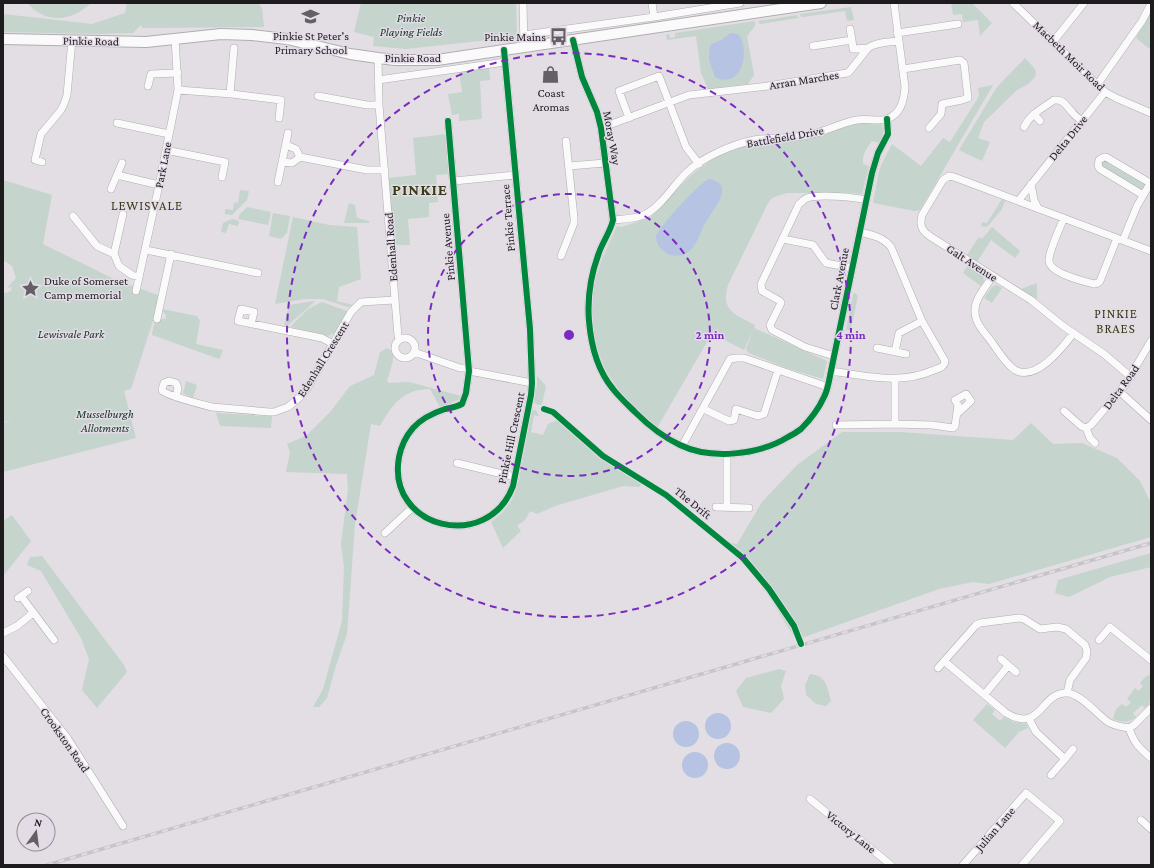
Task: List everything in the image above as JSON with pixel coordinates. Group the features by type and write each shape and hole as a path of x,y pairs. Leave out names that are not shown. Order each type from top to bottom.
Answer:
{"main road":[{"name":"Pinkie Road","path":"3,39 146,42 221,34 252,35 287,39 350,54 378,58 395,60 437,60 573,40 772,7 821,3"}],"street":[{"path":"523,3 524,47"},
{"path":"652,3 654,17"},
{"path":"524,35 654,17 740,3"},
{"path":"887,119 897,112 903,102 905,87 894,3"},
{"name":"Macbeth Moir Road","path":"1014,3 1105,92 1151,113"},
{"path":"1054,42 1084,3"},
{"path":"1097,85 1138,27 1151,4"},
{"path":"897,33 933,31 958,24"},
{"path":"850,29 856,62"},
{"name":"Park Lane","path":"136,291 146,250 178,90 175,38"},
{"path":"42,162 34,160 41,134 64,104 67,95 72,40"},
{"name":"Moray Way","path":"573,40 582,77 597,112 601,128 613,220"},
{"path":"813,46 852,40"},
{"path":"853,49 868,48 876,44 898,41"},
{"path":"230,94 234,48"},
{"name":"Arran Marches","path":"601,128 690,96 768,86 847,73 868,48"},
{"name":"Pinkie Terrace","path":"504,50 530,330 532,383"},
{"name":"Edenhall Road","path":"378,58 379,105 398,336 400,339 395,347 398,355 404,358 414,352"},
{"path":"903,69 960,60 964,63 968,98 942,104 941,114 929,128"},
{"name":"Pinkie Road","path":"378,80 505,62"},
{"path":"148,86 151,74 178,73"},
{"path":"629,118 619,91 659,76 686,147 699,164"},
{"path":"178,90 264,97 281,100 279,118"},
{"name":"Delta Drive","path":"1018,201 1105,92"},
{"path":"318,96 367,105 379,105"},
{"path":"1024,127 1029,118 1054,100 1065,103 1072,113 1082,121"},
{"path":"1034,114 1040,121"},
{"name":"Battlefield Drive","path":"613,220 634,218 645,214 657,205 687,172 726,150 754,140 808,135 859,119 887,119"},
{"name":"Clark Avenue","path":"613,220 599,252 591,279 588,308 592,341 595,352 600,366 613,389 647,424 663,436 682,446 706,453 727,454 756,450 776,444 799,430 812,416 824,398 828,387 873,167 878,153 888,134 887,119"},
{"name":"Pinkie Avenue","path":"448,121 469,370"},
{"path":"117,123 169,134"},
{"path":"278,182 288,133"},
{"path":"562,256 574,223 566,141"},
{"path":"286,145 296,149 300,157"},
{"path":"166,150 225,162 222,178"},
{"path":"282,162 292,163 300,157 367,170 385,170"},
{"path":"1064,218 1049,257 1050,265 1055,271 1094,284 1098,283 1136,206 1143,195 1150,182 1106,157 1099,160 1098,166 1100,169 1143,195"},
{"path":"111,189 122,163"},
{"path":"569,166 605,163"},
{"path":"117,175 159,185"},
{"path":"454,181 516,175"},
{"name":"Galt Avenue","path":"1018,201 948,176 943,180 920,221 923,232 1030,300 1073,334 1104,354 1131,376"},
{"path":"1031,184 1032,193 1038,208"},
{"path":"834,356 805,347 772,330 770,325 781,303 762,291 760,287 800,204 808,198 845,197 866,200"},
{"path":"1018,201 1151,251"},
{"path":"123,214 114,254 119,266 132,275 139,277"},
{"path":"73,216 97,246 114,254"},
{"path":"831,371 895,379 927,374 945,364 945,361 922,321 891,247 888,243 878,237 859,232"},
{"name":"Clark Avenue","path":"783,239 813,245 826,263 852,268"},
{"path":"146,250 258,273"},
{"path":"159,316 171,254"},
{"path":"992,276 976,303 975,317 1008,364 1014,369 1027,373 1039,368 1056,354 1073,334"},
{"name":"Edenhall Crescent","path":"176,396 205,406 219,408 269,412 283,409 294,403 302,396 351,312 361,302 395,300"},
{"path":"895,352 899,333 922,321"},
{"path":"251,324 322,338 333,344"},
{"path":"400,339 406,338 412,341 415,346 414,352 460,368 532,383"},
{"name":"Delta Road","path":"1086,428 1091,425 1120,392 1151,341"},
{"path":"877,348 906,354"},
{"path":"682,446 730,359 744,358 828,387"},
{"name":"Pinkie Hill Crescent","path":"469,370 466,393 462,404 435,413 413,427 404,442 398,462 399,483 413,508 424,517 443,524 455,526 476,524 488,518 503,505 511,492 515,477 532,383"},
{"path":"702,410 706,410 729,421 734,420 736,409 758,416 764,414 778,370"},
{"path":"895,379 895,424"},
{"path":"1120,392 1151,420"},
{"path":"1064,411 1081,426 1086,428 1090,438 1095,443"},
{"path":"836,425 895,424 932,425 952,428 955,426 957,414"},
{"path":"727,454 727,507"},
{"name":"Pinkie Hill Crescent","path":"457,463 515,477"},
{"path":"716,507 749,508"},
{"path":"385,533 413,508"},
{"path":"28,591 20,597 54,640"},
{"path":"3,633 17,626 33,613"},
{"path":"938,668 973,628 980,623 1019,618 1024,619 1040,629 1062,627 1083,641 1087,651 1085,661 1070,680 1067,693"},
{"path":"1099,640 1110,627 1151,660"},
{"name":"Crookston Road","path":"3,656 68,740 123,826"},
{"path":"1001,660 1016,672"},
{"path":"944,661 1011,716 1021,719 1029,719 1051,699 1057,695 1067,693 1076,696 1109,722 1121,727 1129,728 1140,720 1151,708"},
{"path":"984,695 1008,666"},
{"path":"1029,719 1036,732 1065,759"},
{"path":"1129,728 1134,742 1151,758"},
{"path":"1051,775 1073,749"},
{"name":"Julian Lane","path":"963,865 1026,793 1060,821 1022,865"},
{"name":"Victory Lane","path":"810,799 891,865"},
{"path":"1141,820 1151,829"}],"green space":[{"path":"27,3 91,3 75,14 59,18 42,15"},
{"path":"127,3 258,3 262,8 264,27 142,28 141,25 133,33 98,34 3,32 3,14 92,24 125,13"},
{"name":"Pinkie Playing Fields","path":"361,3 516,3 517,37 406,49 373,46 374,37 354,32"},
{"path":"951,3 972,3 992,23 980,36 978,20 963,22 962,14 953,15"},
{"path":"851,7 854,20 847,21 845,11 803,17 801,17 800,14"},
{"path":"1151,10 1151,50 1136,38"},
{"path":"797,15 798,18 761,24 758,21"},
{"path":"755,21 755,26 747,36 754,75 748,84 708,89 701,73 696,36 667,40 666,35 669,34 670,38 675,37 675,33"},
{"path":"1025,58 1035,69 1035,77 1028,84 1017,90 984,122 978,138 990,142 982,161 959,150 997,87"},
{"path":"489,67 490,80 480,81 482,119 459,121 459,114 452,115 448,94 462,92 459,71"},
{"path":"993,85 920,210 915,211 873,203 879,171 892,144 921,166 943,138 950,142 978,98 978,88"},
{"path":"863,122 881,124 883,132 879,143 872,141 864,154 863,164 869,166 862,194 787,193 772,198 768,203 728,285 726,294 726,301 731,311 755,325 754,328 827,361 823,379 783,367 749,353 746,349 753,330 744,350 709,332 707,342 657,428 621,393 605,369 594,339 591,295 602,259 617,226 622,227 651,217 689,177 722,154 756,143 801,139"},
{"path":"447,134 449,174 436,175 438,202 429,203 429,217 408,219 410,245 394,245 388,178 416,175 413,138"},
{"path":"1108,160 1108,163 1135,179 1138,178 1145,184 1144,187 1141,190 1101,168 1101,162"},
{"name":"Lewisvale Park","path":"3,180 52,195 43,244 118,281 161,296 131,389 124,391 136,438 3,472 3,423 13,420 3,422 3,294 11,291 12,287 7,288 16,278 12,266 3,260"},
{"path":"240,190 249,191 247,200 232,215 225,214 225,209 233,210 234,202 238,203"},
{"path":"1002,199 1005,201 1002,209 988,226 984,227 981,225 983,222 987,223"},
{"path":"349,203 355,205 357,218 369,221 369,223 344,223"},
{"path":"247,207 271,212 268,225 238,219 240,214"},
{"path":"273,213 290,216 287,233 281,239 269,236"},
{"path":"293,217 329,225 357,227 361,279 339,287 337,301 353,305 348,307 323,299 304,299 275,304"},
{"path":"232,219 239,221 238,226 229,224 226,233 221,232 223,223"},
{"path":"992,227 1020,251 1015,258 991,240 977,262 967,255 979,237 982,239"},
{"path":"967,266 983,276 984,281 981,286 963,273"},
{"path":"1037,283 1037,299 1021,289"},
{"path":"997,285 1002,288 992,303 984,298 992,287"},
{"path":"855,293 858,296 851,328 850,330 846,330 853,294"},
{"path":"315,301 288,325 284,326 289,305"},
{"path":"322,302 347,311 336,332 328,336 291,327 308,309"},
{"path":"162,309 197,316 200,321 196,344 223,350 220,358 219,359 152,335 155,321 166,319 166,315"},
{"path":"387,348 393,352 393,361 387,381 389,383 409,382 461,396 458,400 440,407 430,389 412,392 405,395 394,405 380,426 371,424 355,524 347,634 336,665 327,698 319,707 313,707 323,689 342,621 344,566 341,544 348,489 347,474 286,472 290,452 287,444 306,436 331,411 350,386 374,375 380,352"},
{"path":"537,376 546,386 542,404 540,405 534,402"},
{"path":"186,381 197,385 193,398 183,393"},
{"path":"532,410 536,410 539,416 534,415 531,432 543,435 548,424 558,420 604,458 643,483 639,487 623,486 555,506 537,514 530,511 525,520 517,526 521,531 503,548 491,522 502,513 510,503 515,493 519,480"},
{"path":"216,413 272,416 271,428 220,426"},
{"path":"1031,423 1053,444 1082,443 1117,458 1140,481 1151,503 1151,537 989,584 973,582 939,589 796,640 770,598 751,572 719,541 737,544 762,502 797,465 842,432 900,432 1013,440"},
{"path":"12,515 31,541 3,576 3,521"},
{"path":"1151,553 1151,567 1110,577 1069,597 1055,593 1058,580"},
{"path":"42,556 124,665 127,672 97,708 82,690 89,659 81,638 41,571 27,565 30,557"},
{"path":"779,669 786,671 781,686 784,699 771,713 743,707 736,691 746,678"},
{"path":"810,674 820,677 827,687 831,701 826,706 816,704 806,695 805,685"},
{"path":"1151,674 1151,701 1145,708 1142,705 1133,713 1136,717 1131,720 1122,721 1113,719 1116,709 1122,704 1126,707 1131,702 1127,699 1135,688 1139,691 1143,686 1140,683 1145,677"},
{"path":"987,704 995,710 992,714 1000,721 1004,717 1013,722 1026,724 1028,728 1019,732 1005,748 973,720"}],"water":[{"path":"731,33 738,34 742,41 744,58 738,74 732,78 724,80 715,77 709,60 710,45"},
{"path":"709,179 717,182 721,186 721,198 692,249 685,254 675,256 667,254 658,244 656,237 658,232 697,188"},
{"path":"718,713 727,717 731,726 727,735 718,739 709,735 705,726 709,717"},
{"path":"686,721 695,725 699,734 695,743 686,747 677,743 673,734 677,725"},
{"path":"727,743 736,747 740,756 736,765 727,769 718,765 714,756 718,747"},
{"path":"695,752 704,756 708,765 704,774 695,778 686,774 682,765 686,756"}],"railway":[{"path":"47,865 1151,543"}],"cycle path":[{"path":"573,40 582,77 597,112 601,128 613,220 597,259 590,285 590,330 596,357 603,374 613,389 641,418 656,431 674,442 692,450 720,454 763,448 776,443 801,429 819,406 828,385 872,173 878,153 888,134 887,119"},
{"path":"448,121 469,371 466,393 462,404 445,409 428,417 416,425 408,434 402,446 399,457 399,482 408,501 423,515 442,524 463,525 483,520 500,507 513,486 531,395 530,329 504,50"},
{"name":"The Drift","path":"544,409 553,412 603,456 666,495 743,558 769,589 794,626 801,644"}],"place":[{"name":"Pinkie St Peter's Primary School","path":"311,17"},
{"name":"Pinkie Mains","path":"559,37"},
{"name":"Coast Aromas","path":"551,74"},
{"name":"Duke of Somerset Camp memorial","path":"31,288"}],"district":[{"name":"PINKIE","path":"420,189"},
{"name":"LEWISVALE","path":"147,205"},
{"name":"PINKIE BRAES","path":"1116,320"}],"park label":[{"name":"Musselburgh Allotments","path":"105,421"}]}
